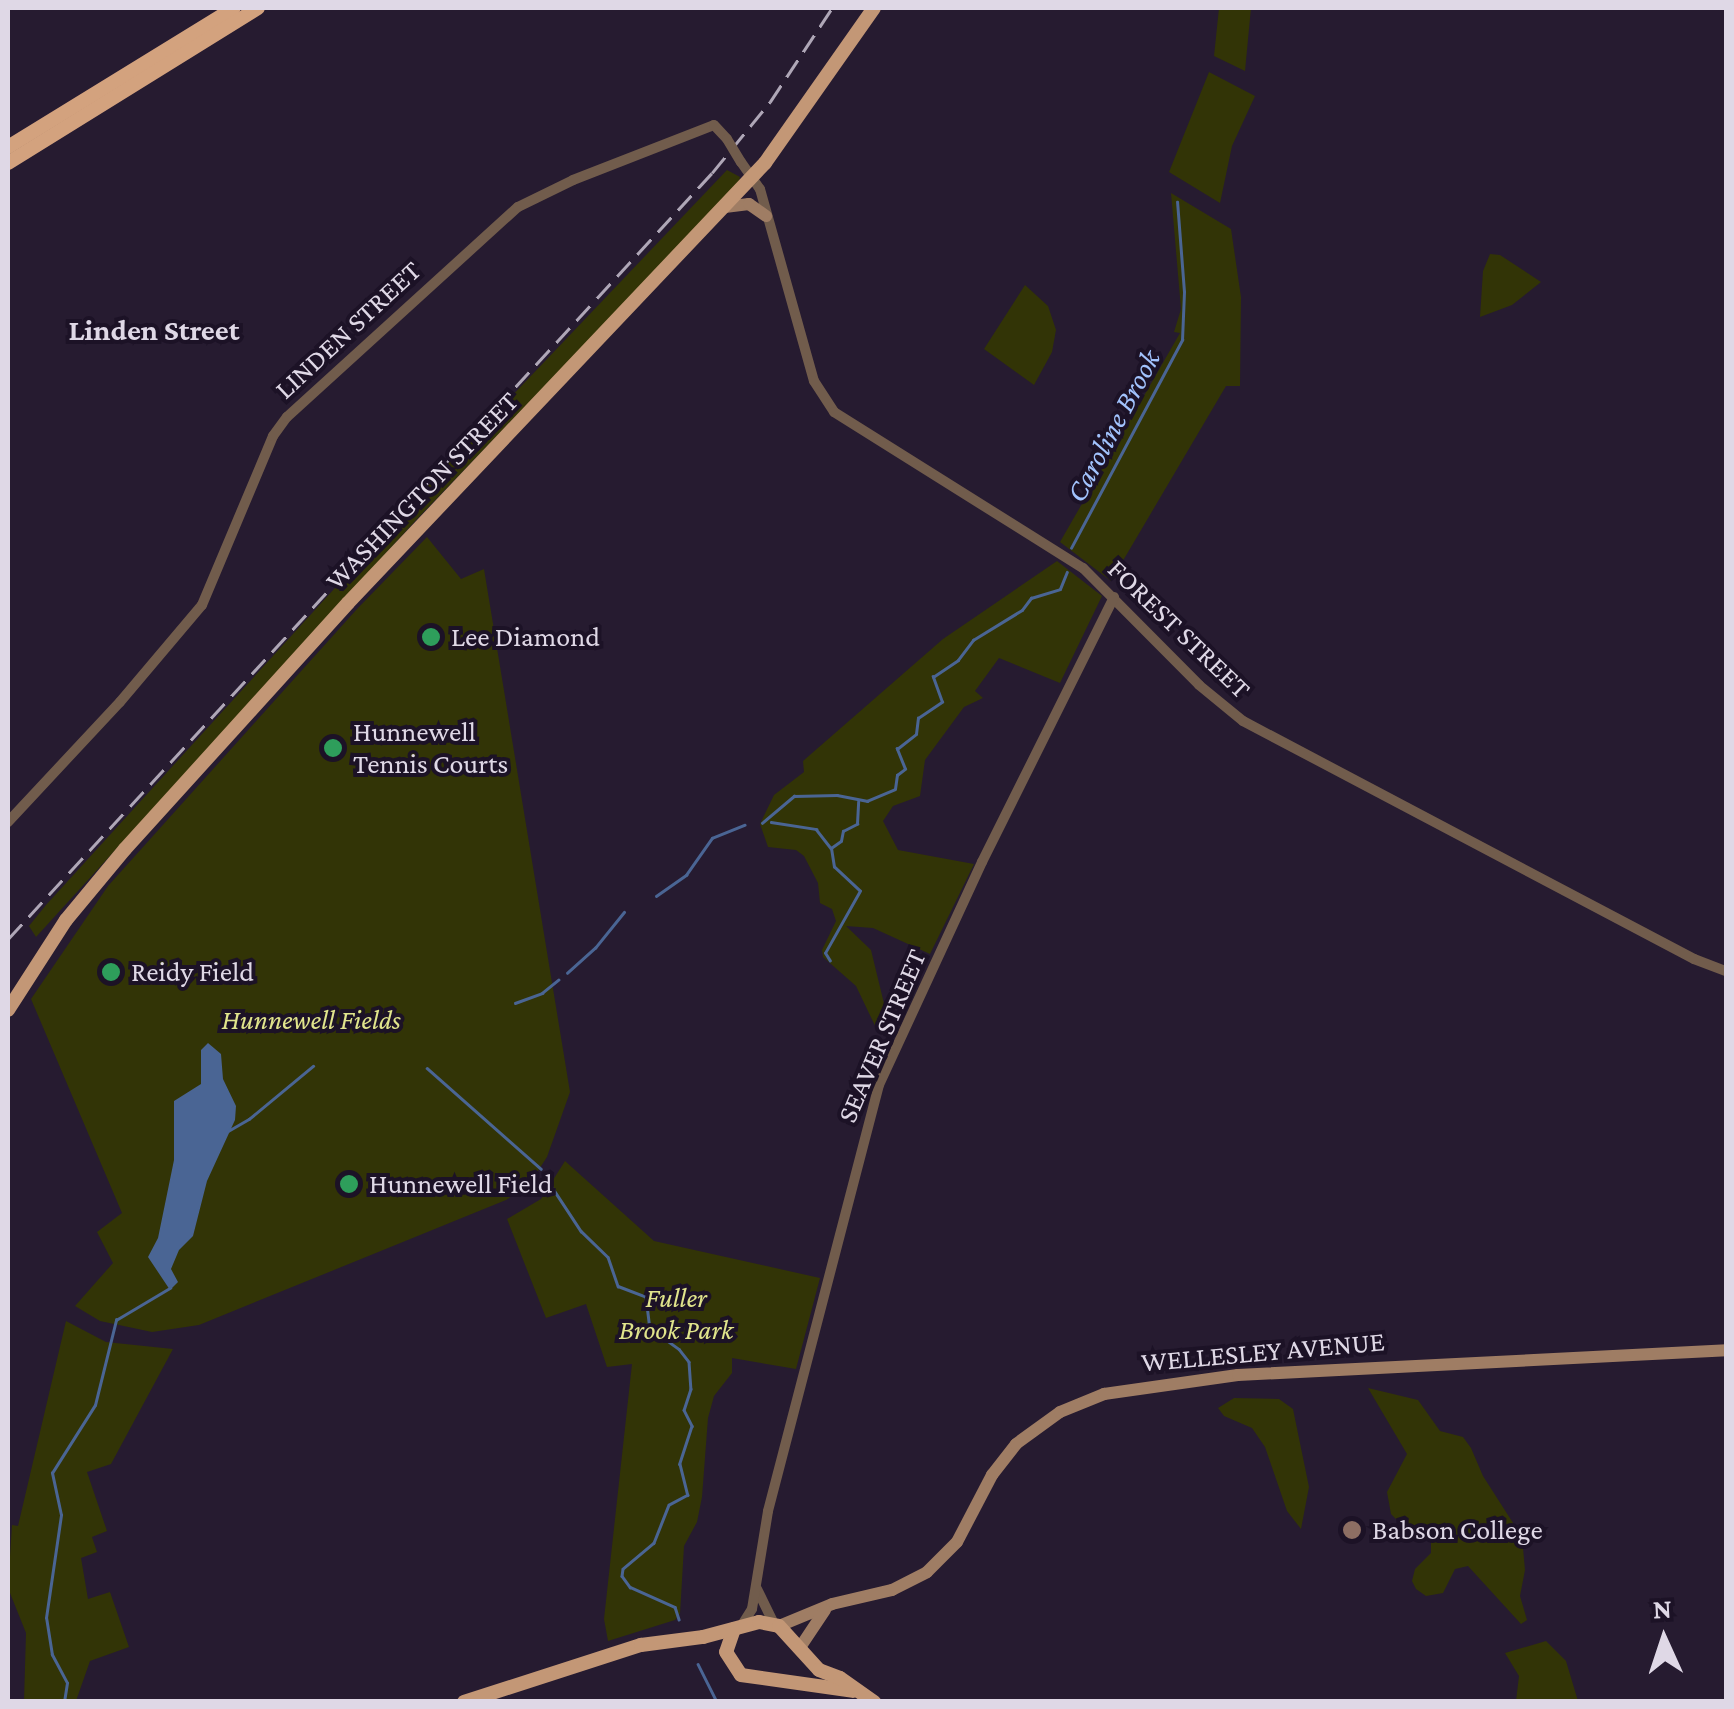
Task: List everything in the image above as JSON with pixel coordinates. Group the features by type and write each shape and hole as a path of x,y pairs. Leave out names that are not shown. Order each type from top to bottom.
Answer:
{"highway":[{"path":"8,148 234,8"},
{"path":"8,164 258,8"}],"main road":[{"name":"WASHINGTON STREET","path":"8,1010 66,920 124,849 348,602 751,178 874,8"},
{"path":"725,207 749,204 766,216"},
{"name":"WELLESLEY AVENUE","path":"777,1625 832,1604 892,1590 932,1568 960,1536 992,1475 1016,1444 1060,1412 1104,1394 1144,1385 1268,1373 1726,1350"},
{"path":"775,1682 792,1670 810,1626 832,1604"},
{"path":"464,1702 641,1644 777,1625 819,1670 840,1678 874,1702"},
{"path":"727,1656 738,1628"},
{"path":"680,1640 706,1644 727,1656 741,1675 775,1682 818,1683 858,1692"}],"street":[{"name":"FOREST STREET","path":"714,125 760,189 809,366 829,407 1075,562 1205,690 1243,721 1678,951 1726,972"},
{"name":"LINDEN STREET","path":"8,822 122,700 202,605 268,449 287,417 518,207 573,180 714,125"},
{"name":"SEAVER STREET","path":"738,1628 752,1609 768,1511 879,1086 980,865 1114,597"},
{"path":"756,1580 762,1603 777,1625"}],"green space":[{"path":"1219,8 1251,8 1245,71 1214,56"},
{"path":"1209,72 1255,96 1232,146 1220,203 1169,172"},
{"path":"727,170 740,177 738,185 417,519 36,937 29,926 46,905 469,441"},
{"path":"1171,193 1231,229 1241,297 1240,386 1226,386 1111,581 1060,542 1180,333 1174,332 1181,309"},
{"path":"1490,254 1500,255 1541,282 1512,305 1480,317 1483,271"},
{"path":"1025,285 1048,306 1056,330 1052,352 1034,385 984,349"},
{"name":"Hunnewell Fields","path":"427,537 461,579 484,569 570,1092 547,1157 528,1186 506,1200 199,1325 152,1332 100,1321 75,1306 113,1263 97,1232 122,1213 31,999 108,886 357,609"},
{"path":"1057,561 1102,596 1060,683 999,658 975,691 983,698 964,707 925,760 920,796 893,806 883,821 898,850 974,864 930,954 873,928 846,926 871,950 889,1024 885,1032 878,1032 856,986 823,957 822,950 836,921 832,909 820,903 818,883 804,856 796,850 768,847 760,824 774,795 804,772 803,761 943,639"},
{"name":"Fuller Brook Park","path":"565,1161 654,1241 820,1278 796,1369 732,1358 732,1373 714,1396 708,1418 697,1522 684,1546 680,1614 675,1620 608,1641 604,1619 632,1364 607,1367 586,1304 546,1318 507,1219 541,1199"},
{"path":"66,1321 106,1342 173,1349 111,1464 87,1472 107,1531 92,1537 97,1552 81,1558 88,1599 110,1592 129,1647 90,1661 76,1701 24,1701 26,1633 8,1588 12,1525 18,1526"},
{"path":"1368,1388 1418,1400 1440,1431 1463,1437 1471,1448 1483,1476 1522,1537 1525,1570 1520,1596 1527,1620 1521,1624 1468,1566 1455,1569 1443,1593 1426,1596 1416,1589 1412,1581 1415,1569 1431,1553 1431,1528 1400,1523 1391,1514 1387,1492 1407,1454"},
{"path":"1234,1398 1279,1399 1293,1409 1309,1487 1301,1529 1287,1511 1265,1447 1252,1428 1224,1416 1218,1408"},
{"path":"1546,1641 1566,1661 1578,1701 1516,1701 1519,1676 1505,1653"}],"water":[{"path":"208,1043 221,1054 223,1079 236,1106 235,1120 207,1181 193,1236 179,1250 171,1269 178,1282 170,1290 148,1257 158,1238 174,1160 174,1101 201,1084 201,1050"}],"waterway":[{"name":"Caroline Brook","path":"1071,548 1182,340 1184,292 1177,202"},
{"name":"Caroline Brook","path":"762,823 794,796 837,795 867,801 895,789 897,775 905,769 897,749 916,734 918,718 942,702 933,677 958,660 973,640 1022,610 1031,598 1060,589 1067,572"},
{"path":"830,961 825,953 860,891 834,867 831,848 841,841 843,831 857,824 858,802"},
{"path":"771,822 816,829 831,848"},
{"name":"Caroline Brook","path":"656,896 686,875 712,838 745,825"},
{"name":"Caroline Brook","path":"567,973 595,948 624,912"},
{"name":"Caroline Brook","path":"515,1003 542,993 558,980"},
{"path":"228,1131 249,1119 313,1066"},
{"path":"427,1068 541,1169"},
{"path":"552,1187 581,1231 608,1257 618,1286 646,1297 650,1328 679,1349 689,1362 691,1389 684,1410 692,1426 680,1464 688,1495 669,1505 654,1543 623,1569 622,1576 630,1587 675,1607 679,1619"},
{"path":"64,1702 67,1683 52,1655 46,1618 61,1515 52,1473 95,1405 116,1320 170,1288"},
{"path":"698,1664 717,1702"}],"railway":[{"path":"8,939 712,173 770,102 832,8"}],"place":[{"name":"Lee Diamond","path":"431,637"},
{"name":"Hunnewell Tennis Courts","path":"333,748"},
{"name":"Reidy Field","path":"111,972"},
{"name":"Hunnewell Field","path":"349,1184"},
{"name":"Babson College","path":"1352,1530"}],"district":[{"name":"Linden Street","path":"154,330"}]}
